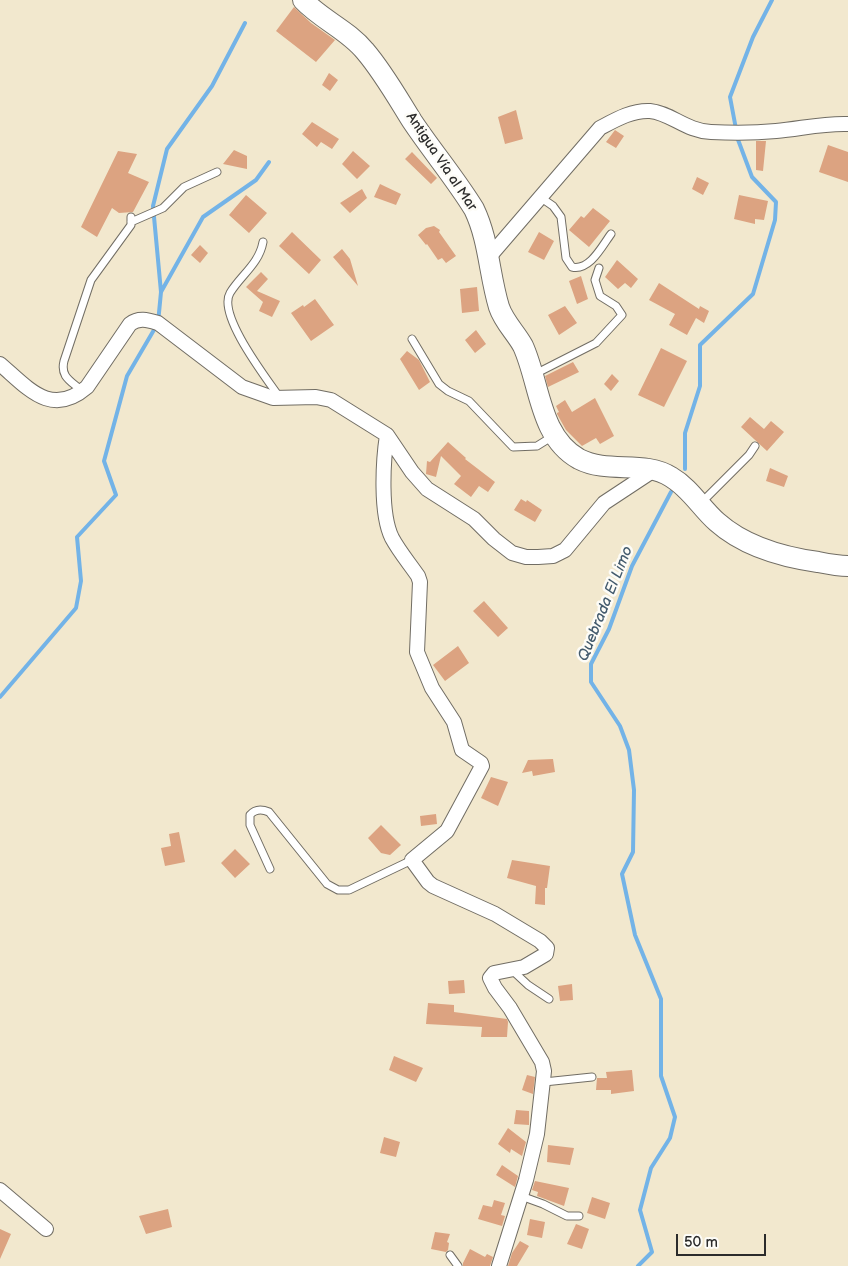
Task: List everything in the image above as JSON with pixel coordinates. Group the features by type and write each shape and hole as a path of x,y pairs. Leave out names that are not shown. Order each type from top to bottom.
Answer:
{"main road":[{"name":"Antigua Vía al Mar","path":"303,0 312,9 358,43 387,80 412,121 474,208 481,223 500,310 522,344 533,375 542,410 564,447 579,458 596,465 654,470 671,476 717,522 749,544 790,558 848,566"}],"street":[{"path":"489,257 600,128 623,115 649,111 662,114 692,129 710,132 776,131 831,123 848,124"},
{"path":"0,364 40,397 60,401 68,400 87,387 130,324 141,319 158,323 242,387 273,398 316,397 332,400 387,435 412,472 430,492 474,519 512,554 526,557 553,556 565,550 604,503 654,470"},
{"path":"387,435 383,458 387,522 392,536 420,582 416,652 432,688 454,722 460,747 464,752 481,763 482,766 447,831 412,860 433,886 495,914 540,940 547,948 546,954 529,965 494,973 490,978 542,1062 544,1071 537,1134 521,1196 499,1266"},
{"path":"0,1190 46,1229"}],"lane":[{"path":"83,391 67,378 62,368 90,280 131,225 131,220 161,209 184,187 217,172"},
{"path":"540,197 553,206 561,217 566,258 572,267 578,268 585,265 595,256 611,234"},
{"path":"263,242 259,256 230,292 228,303 231,319 239,336 280,398"},
{"path":"533,375 596,343 622,315 616,306 600,296 595,280 599,268"},
{"path":"412,339 439,384 448,392 469,401 513,447 537,446 556,435"},
{"path":"701,504 755,446"},
{"path":"270,869 250,825 250,814 253,811 269,812 328,884 338,890 349,890 412,860"},
{"path":"512,969 528,985 549,999"},
{"path":"544,1082 592,1078"},
{"path":"521,1196 567,1216 579,1216"},
{"path":"450,1255 458,1266"}],"building":[{"path":"294,7 311,23 335,40 316,62 276,31"},
{"path":"329,73 338,80 330,91 322,85"},
{"path":"516,110 523,139 505,144 498,117"},
{"path":"312,122 339,139 332,149 321,142 317,147 302,134"},
{"path":"615,130 624,136 616,148 606,142"},
{"path":"756,141 766,141 763,171 756,170"},
{"path":"828,145 848,152 848,182 819,172"},
{"path":"234,150 247,156 247,169 223,164"},
{"path":"118,151 137,154 128,173 149,182 133,212 119,213 112,208 97,237 81,227"},
{"path":"353,151 370,166 357,179 342,164"},
{"path":"412,152 437,178 431,184 405,159"},
{"path":"697,177 709,183 703,195 692,189"},
{"path":"380,184 401,194 396,205 374,197"},
{"path":"362,189 367,198 350,213 340,203"},
{"path":"246,195 267,213 249,233 229,215"},
{"path":"739,195 768,201 764,220 755,219 755,224 734,219"},
{"path":"593,208 610,221 589,247 569,230 581,216 584,218"},
{"path":"434,226 440,230 439,232 456,256 446,263 442,258 438,260 418,235 426,228"},
{"path":"292,232 321,260 309,274 279,246"},
{"path":"539,232 554,241 544,260 528,252"},
{"path":"200,245 208,253 200,263 191,255"},
{"path":"342,249 350,259 358,286 333,257"},
{"path":"617,260 638,279 631,288 625,283 618,289 605,277"},
{"path":"261,272 268,279 257,291 280,301 272,317 259,311 263,302 246,287"},
{"path":"581,276 588,299 577,304 569,281"},
{"path":"659,283 699,309 700,306 709,311 704,323 696,318 687,335 669,325 675,314 649,300"},
{"path":"477,287 479,311 462,313 460,289"},
{"path":"315,299 334,325 311,341 291,313"},
{"path":"565,306 577,323 559,335 548,315"},
{"path":"476,330 486,344 475,353 465,340"},
{"path":"661,348 687,361 664,407 638,395"},
{"path":"407,351 419,360 430,382 419,390 400,359"},
{"path":"573,362 579,372 548,387 545,376"},
{"path":"612,374 619,381 611,391 604,384"},
{"path":"595,398 614,436 600,444 596,438 582,446 566,430 557,414 559,412 556,406 565,400 572,412"},
{"path":"750,417 764,429 771,421 784,432 767,451 741,427"},
{"path":"448,442 465,459 495,482 488,492 479,486 471,497 454,484 461,476 441,456 436,477 426,474 427,461 430,462"},
{"path":"770,468 788,476 784,487 766,481"},
{"path":"521,499 526,502 527,500 542,510 535,522 514,510"},
{"path":"484,601 508,628 498,637 473,611"},
{"path":"458,646 469,663 445,681 433,665"},
{"path":"553,759 555,772 533,776 532,771 522,773 528,760"},
{"path":"491,777 508,782 498,806 481,798"},
{"path":"436,814 437,824 421,826 420,816"},
{"path":"381,825 401,845 390,855 381,853 368,838"},
{"path":"179,832 185,862 165,866 161,848 171,846 169,834"},
{"path":"235,849 250,864 235,878 221,863"},
{"path":"512,860 550,866 547,888 545,888 545,905 535,904 536,886 507,878"},
{"path":"464,980 465,993 449,994 448,981"},
{"path":"572,984 573,1000 560,1001 558,986"},
{"path":"428,1003 454,1005 454,1012 507,1019 507,1037 481,1037 482,1027 426,1024"},
{"path":"394,1056 423,1068 416,1082 389,1070"},
{"path":"632,1070 634,1091 611,1094 611,1090 596,1090 597,1078 607,1078 606,1072"},
{"path":"527,1075 535,1077 533,1094 522,1090"},
{"path":"516,1110 529,1111 529,1125 514,1124"},
{"path":"508,1128 526,1142 522,1156 511,1149 510,1153 498,1144"},
{"path":"384,1137 400,1142 396,1157 380,1153"},
{"path":"548,1145 574,1148 570,1165 547,1162"},
{"path":"502,1165 518,1176 515,1187 496,1175"},
{"path":"535,1181 569,1188 564,1206 537,1196 538,1192 532,1190"},
{"path":"592,1197 610,1203 605,1219 587,1213"},
{"path":"494,1200 505,1203 501,1215 505,1216 502,1226 478,1219 483,1205 492,1207"},
{"path":"168,1209 172,1227 146,1234 139,1216"},
{"path":"530,1219 545,1222 542,1238 527,1235"},
{"path":"576,1224 589,1229 582,1249 567,1244"},
{"path":"0,1229 11,1234 0,1259"},
{"path":"435,1232 450,1234 447,1242 449,1243 448,1250 446,1252 431,1249"},
{"path":"520,1241 529,1246 517,1266 508,1266 512,1253"},
{"path":"470,1249 485,1257 487,1254 493,1257 490,1266 463,1266"}],"waterway":[{"name":"Quebrada El Limo","path":"736,129 730,97 753,37 772,0"},
{"path":"0,697 76,608 81,581 77,537 116,495 104,461 127,376 158,323 161,292 153,206 167,149 212,86 245,23"},
{"name":"Quebrada El Limo","path":"685,469 685,433 700,386 700,345 753,294 775,220 776,202 752,177 737,137"},
{"path":"161,292 203,217 256,180 269,162"},
{"name":"Quebrada El Limo","path":"638,1266 652,1252 640,1210 651,1168 670,1138 675,1117 661,1076 661,999 635,935 622,874 633,852 634,790 629,750 620,726 591,682 591,664 609,629 632,566 671,492"}]}
